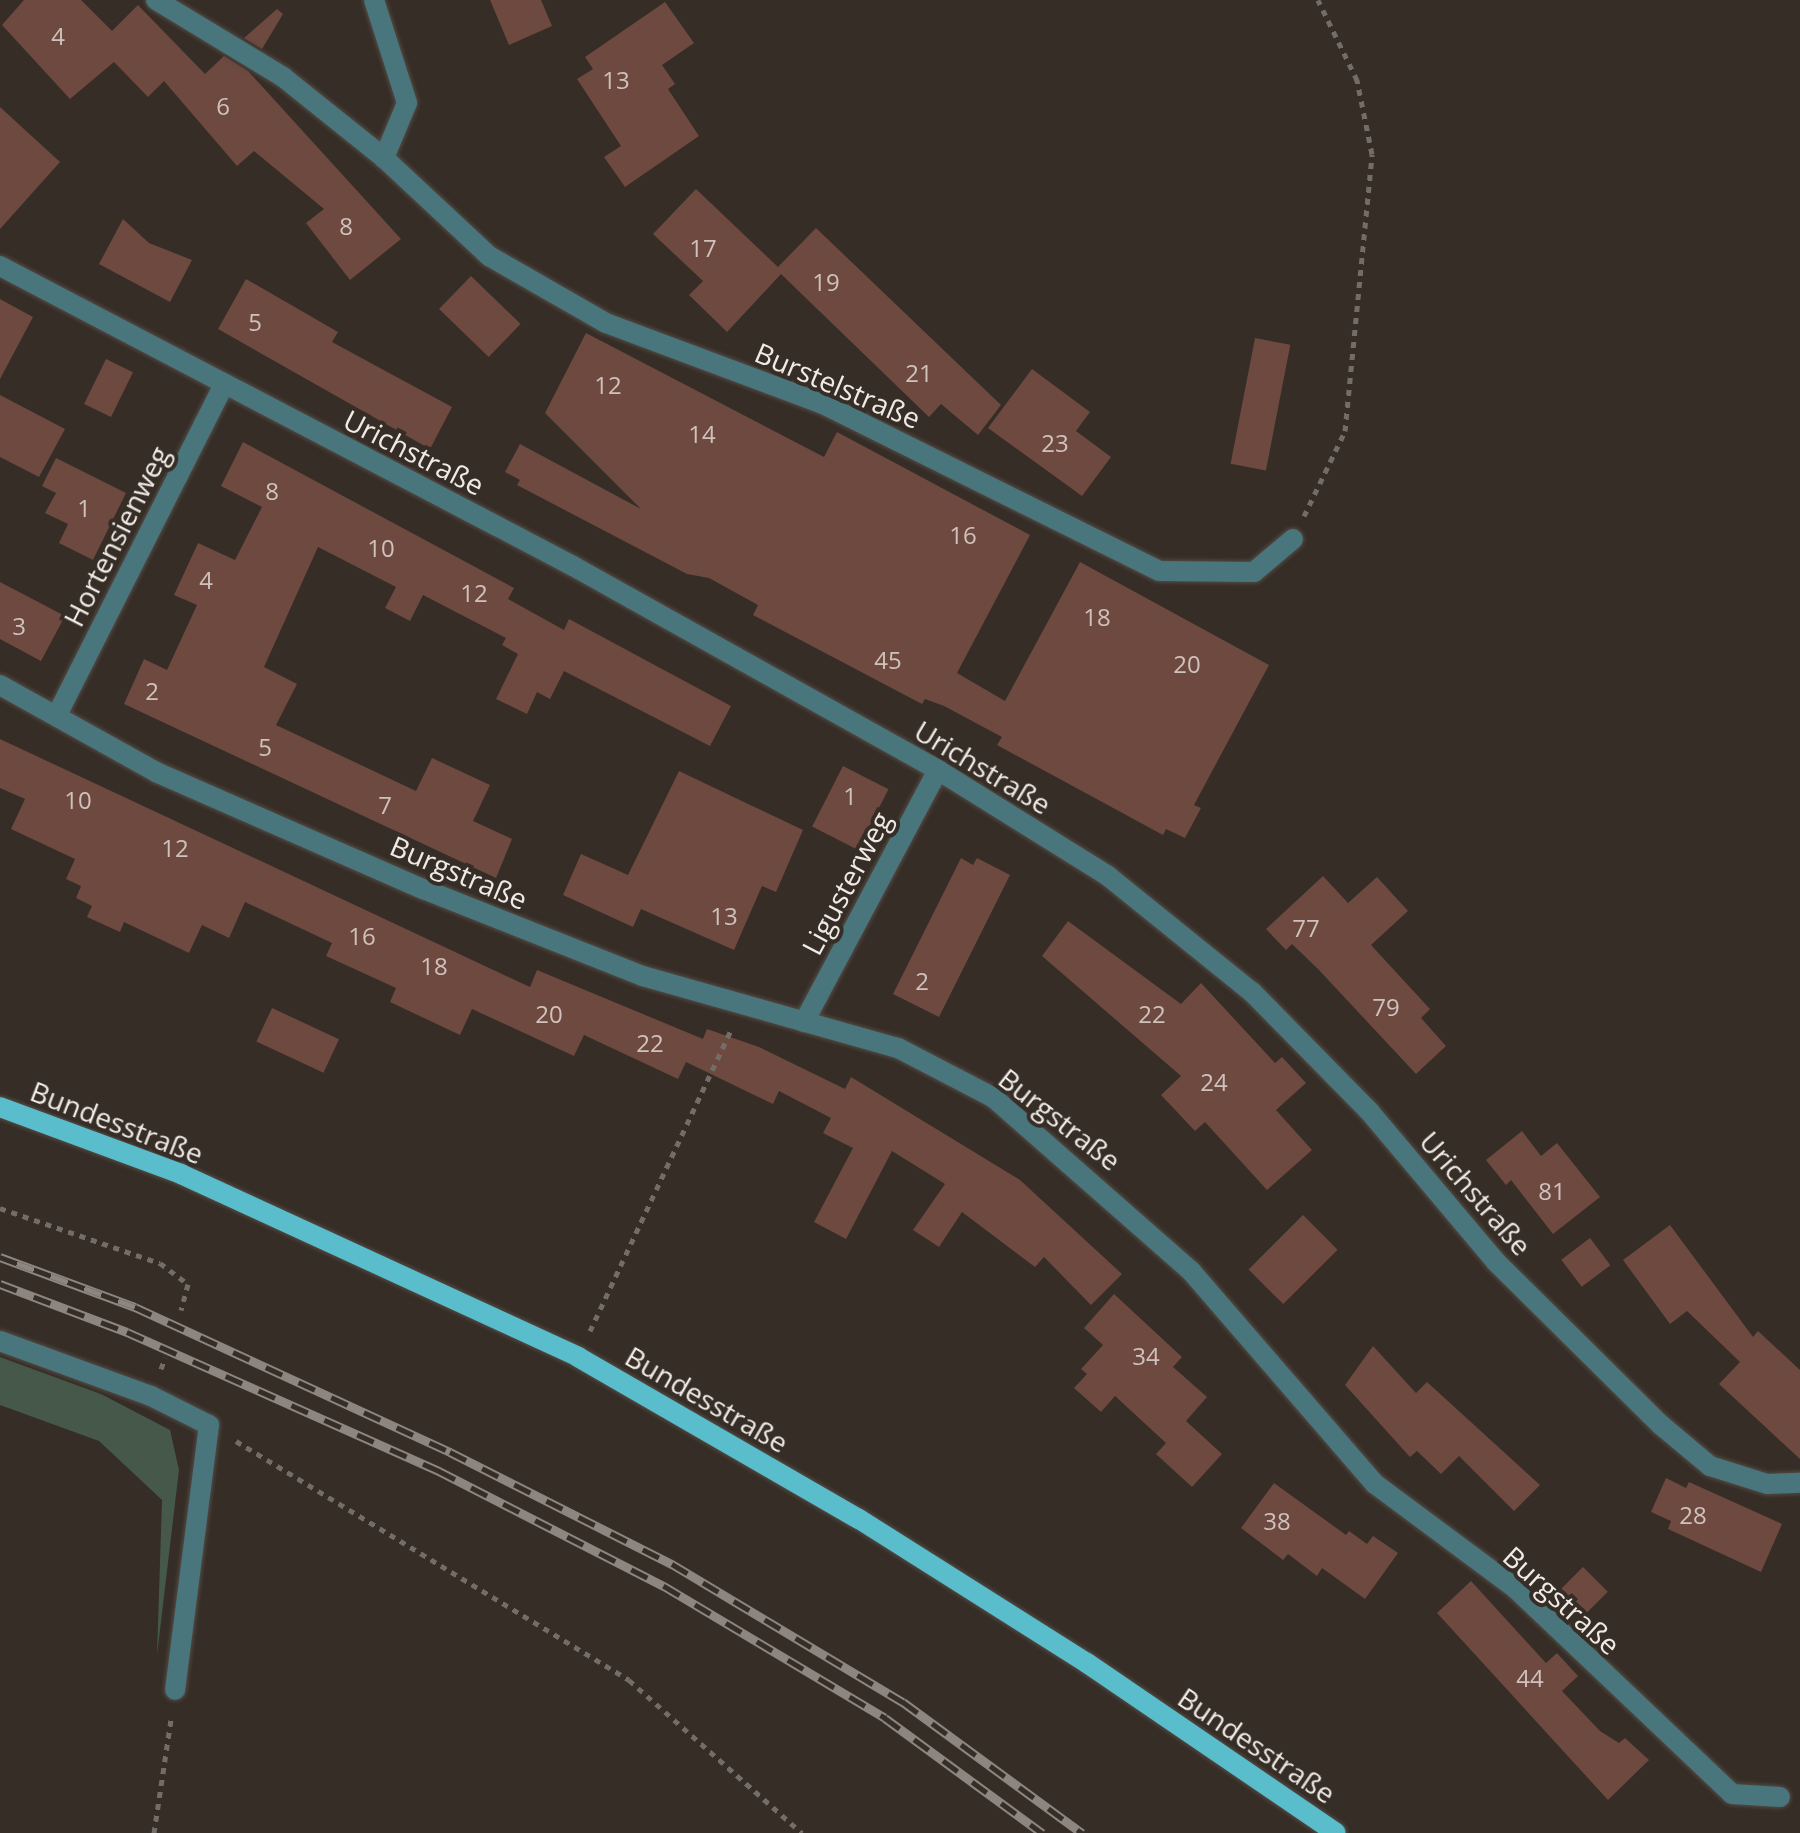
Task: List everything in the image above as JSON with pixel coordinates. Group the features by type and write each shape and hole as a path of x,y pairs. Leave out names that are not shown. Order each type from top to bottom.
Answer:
{"main road":[{"name":"Bundesstraße","path":"0,1107 181,1174 578,1357 899,1544 1336,1833"}],"street":[{"name":"Burstelstraße","path":"156,0 283,77 384,158 489,256 606,323 823,404 1003,490 1124,557 1159,571 1254,572 1293,539"},
{"path":"374,0 407,103 384,158"},
{"name":"Urichstraße","path":"0,266 573,566 938,770 1108,876 1252,992 1369,1111 1496,1262 1661,1425 1710,1466 1767,1484 1800,1483"},
{"name":"Hortensienweg","path":"58,713 224,384"},
{"name":"Burgstraße","path":"0,685 58,713 156,772 423,889 643,976 898,1048 994,1098 1191,1271 1375,1484 1515,1588 1732,1794 1780,1797"},
{"name":"Ligusterweg","path":"804,1022 938,770"},
{"path":"0,1341 151,1396 209,1425 175,1690"}],"path":[{"path":"1293,539 1345,431 1372,154 1357,80 1318,0"},
{"path":"578,1357 669,1151 745,1003"},
{"path":"0,1208 160,1263 188,1284 181,1310"},
{"path":"209,1425 629,1680 802,1833"},
{"path":"154,1833 175,1690"}],"green space":[{"path":"0,1357 101,1394 170,1430 179,1470 157,1655 162,1500 99,1441 0,1405"}],"building":[{"path":"24,0 81,0 112,31 138,5 205,74 224,56 248,71 401,239 350,280 306,223 324,209 254,151 237,166 164,81 148,97 114,62 70,99 2,25"},
{"path":"490,0 541,0 552,26 509,45"},
{"path":"665,2 694,43 662,65 675,84 668,89 699,136 625,187 604,157 621,146 577,79 593,69 585,57"},
{"path":"277,9 283,14 262,49 244,38"},
{"path":"0,107 60,162 0,229"},
{"path":"696,189 778,267 816,228 1001,405 978,435 941,404 929,417 781,274 727,332 689,295 703,281 653,234"},
{"path":"123,219 149,243 192,260 170,302 99,264"},
{"path":"471,276 521,324 489,357 439,309"},
{"path":"246,279 338,332 332,342 452,407 430,449 218,329"},
{"path":"0,299 33,317 0,379"},
{"path":"586,333 824,457 837,432 1030,535 957,673 1005,701 1080,562 1269,665 1194,805 1201,808 1185,838 1166,829 1163,835 997,745 1002,737 944,706 925,699 922,704 753,615 758,605 709,578 687,574 517,485 520,480 505,472 520,444 641,509 545,413"},
{"path":"1255,338 1290,345 1266,471 1231,464"},
{"path":"106,359 133,372 111,417 84,404"},
{"path":"1032,369 1090,412 1076,431 1111,457 1082,496 988,428"},
{"path":"0,395 65,429 39,477 0,457"},
{"path":"243,442 514,588 508,599 564,630 569,619 731,706 710,746 564,671 550,699 537,692 527,714 496,699 518,654 502,645 506,638 423,595 410,621 385,608 396,587 318,547 264,667 297,684 276,725 416,791 432,758 490,785 473,821 512,839 496,878 124,704 144,659 167,670 197,605 174,595 198,543 235,560 262,507 221,486"},
{"path":"56,458 126,493 93,560 59,543 68,524 45,513 56,493 42,486"},
{"path":"0,582 65,616 41,661 0,639"},
{"path":"0,739 530,987 537,970 703,1039 707,1029 759,1047 845,1089 851,1077 1020,1180 1122,1274 1091,1305 1044,1257 1035,1267 962,1212 939,1247 913,1230 945,1184 892,1151 846,1239 814,1222 853,1148 823,1133 831,1118 779,1091 773,1104 686,1062 678,1079 584,1035 574,1056 472,1009 460,1035 390,1002 396,988 326,956 332,943 245,902 229,938 202,925 189,953 124,922 120,932 87,917 92,906 76,898 81,886 66,879 75,859 11,829 25,799 0,788"},
{"path":"843,766 888,789 858,850 812,827"},
{"path":"679,771 803,830 776,892 762,886 734,950 641,909 633,927 563,895 581,854 628,875"},
{"path":"961,858 973,865 977,858 1010,875 939,1017 893,994"},
{"path":"1323,876 1348,903 1377,877 1408,911 1371,945 1430,1009 1421,1018 1446,1046 1416,1074 1318,969 1292,944 1286,950 1266,929"},
{"path":"1068,921 1181,1004 1201,983 1275,1063 1282,1057 1306,1083 1276,1110 1312,1150 1267,1190 1205,1122 1195,1131 1161,1095 1181,1076 1042,956"},
{"path":"272,1008 339,1039 323,1073 256,1042"},
{"path":"1522,1131 1541,1156 1557,1143 1600,1197 1553,1234 1511,1180 1506,1185 1486,1160"},
{"path":"1303,1215 1338,1250 1283,1304 1249,1269"},
{"path":"1670,1225 1753,1337 1758,1331 1800,1370 1800,1459 1719,1384 1740,1362 1687,1311 1670,1324 1623,1260"},
{"path":"1590,1238 1610,1265 1582,1287 1561,1260"},
{"path":"1114,1294 1182,1357 1173,1367 1207,1397 1186,1421 1222,1454 1192,1487 1156,1454 1166,1443 1115,1396 1101,1412 1074,1388 1087,1374 1081,1369 1103,1345 1084,1328"},
{"path":"1373,1346 1416,1393 1427,1382 1540,1485 1514,1511 1459,1456 1441,1474 1417,1451 1410,1457 1345,1385"},
{"path":"1666,1478 1686,1488 1689,1482 1782,1524 1761,1572 1668,1529 1671,1521 1651,1512"},
{"path":"1274,1483 1346,1535 1349,1531 1367,1544 1373,1536 1398,1553 1365,1599 1322,1568 1317,1576 1288,1554 1283,1560 1241,1528"},
{"path":"1583,1567 1608,1592 1583,1616 1558,1592"},
{"path":"1471,1581 1546,1663 1557,1653 1578,1676 1562,1691 1600,1731 1619,1743 1625,1738 1649,1760 1608,1800 1437,1613"}],"railway":[{"path":"0,1257 135,1307 450,1452 672,1564 903,1702 1082,1833"},
{"path":"0,1284 127,1332 439,1471 664,1586 885,1718 1042,1833"}]}
